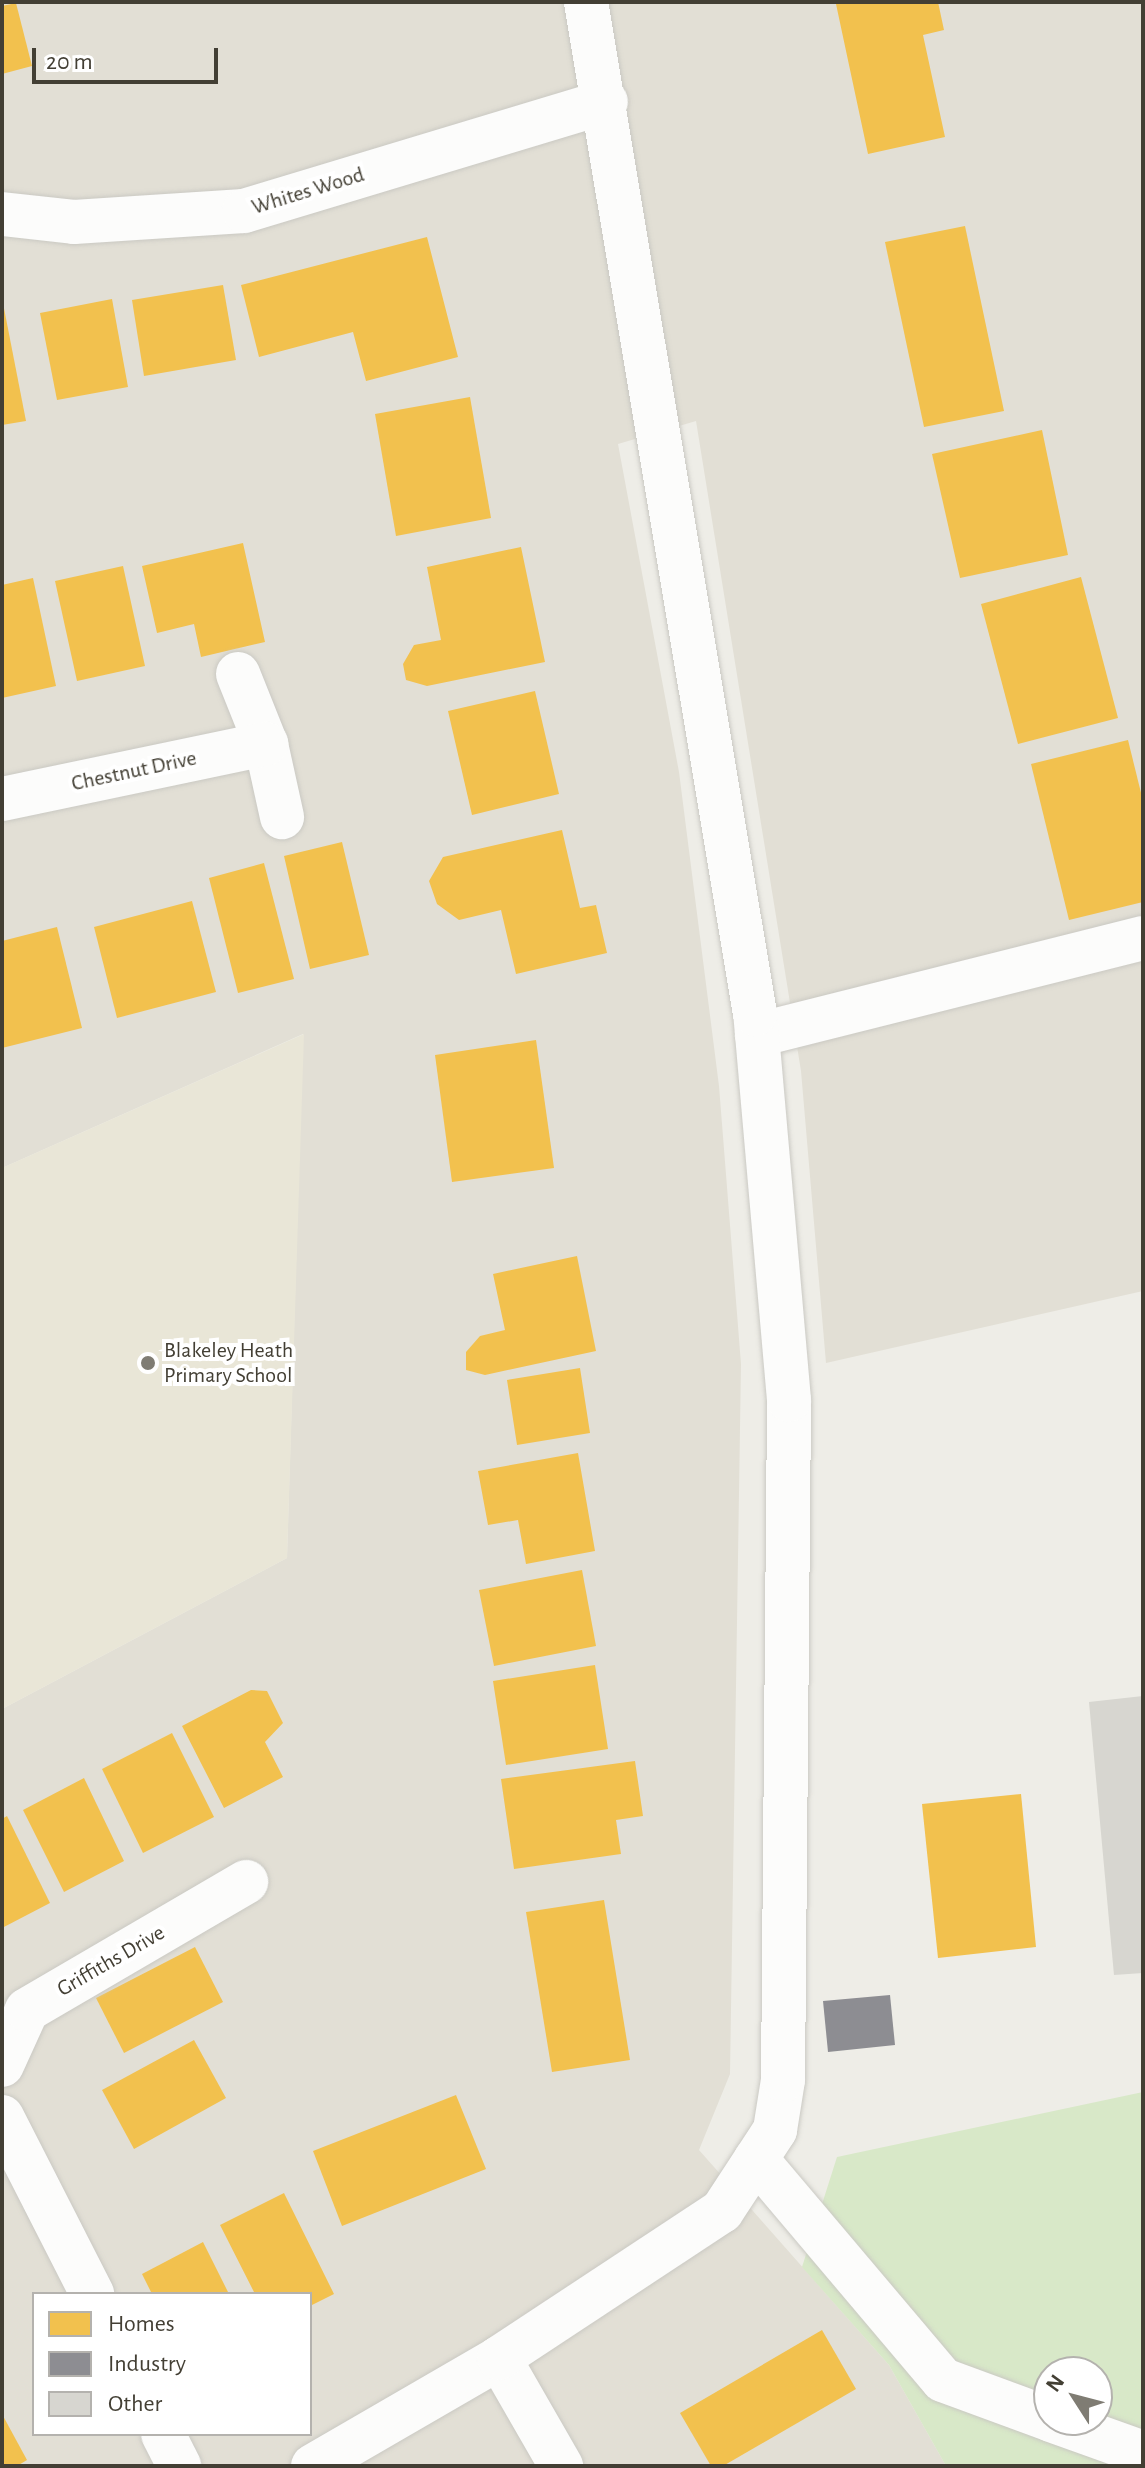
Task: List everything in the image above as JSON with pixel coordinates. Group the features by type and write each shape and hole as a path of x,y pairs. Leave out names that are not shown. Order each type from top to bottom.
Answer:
{"street":[{"path":"313,2466 499,2358 722,2211 775,2130 783,2080 789,1416 757,1035 606,102 586,2"},
{"name":"Whites Wood","path":"2,214 74,222 244,211 606,102"},
{"path":"238,674 266,744 282,817"},
{"name":"Chestnut Drive","path":"2,799 266,744"},
{"path":"757,1035 1143,938"},
{"name":"Griffiths Drive","path":"2,2065 27,2010 246,1882"},
{"path":"2,2117 91,2292"},
{"path":"756,2159 943,2380 1033,2414"},
{"path":"499,2358 561,2466"},
{"path":"164,2436 179,2466"},
{"path":"1095,2436 1143,2453"}],"shaded area":[{"path":"2,2 1143,2 1143,1291 826,1363 801,1071 696,421 618,444 679,772 719,1086 741,1364 730,2074 699,2150 889,2365 946,2466 2,2466 2,1709 287,1558 303,1034 2,1168"},
{"name":"Blakeley Heath Primary School","path":"304,1034 287,1558 2,1709 2,1168"}],"green space":[{"path":"1143,2092 1143,2466 946,2466 889,2365 802,2267 837,2157"}],"building: Homes":[{"path":"938,2 944,30 923,35 945,137 868,154 836,4"},
{"path":"16,3 32,66 2,74 2,6"},
{"path":"965,226 1004,411 924,427 885,242"},
{"path":"427,237 458,357 366,381 353,332 259,357 241,285"},
{"path":"223,285 236,360 144,376 132,300"},
{"path":"2,298 26,421 2,425"},
{"path":"112,299 128,387 57,400 40,313"},
{"path":"470,397 491,518 396,536 375,414"},
{"path":"1042,430 1068,555 960,578 932,454"},
{"path":"243,543 265,642 201,657 194,624 157,633 142,566"},
{"path":"521,547 545,662 427,686 406,680 403,664 414,645 441,640 427,567"},
{"path":"123,566 145,666 77,681 55,581"},
{"path":"1081,577 1118,718 1018,744 981,604"},
{"path":"33,578 56,686 2,698 2,585"},
{"path":"535,691 559,794 472,815 448,711"},
{"path":"1128,740 1143,801 1143,902 1069,920 1031,764"},
{"path":"562,830 580,908 596,905 607,953 516,974 501,910 459,920 437,904 429,881 443,857"},
{"path":"342,842 369,955 310,969 284,856"},
{"path":"264,863 294,979 238,993 209,878"},
{"path":"192,901 216,992 117,1018 94,927"},
{"path":"57,927 82,1028 2,1048 2,941"},
{"path":"536,1040 554,1168 452,1182 435,1055"},
{"path":"577,1256 596,1351 485,1375 466,1370 466,1352 480,1336 505,1330 493,1274"},
{"path":"580,1368 590,1433 517,1445 507,1380"},
{"path":"578,1453 595,1551 526,1564 518,1520 488,1525 478,1471"},
{"path":"582,1570 596,1646 494,1666 479,1590"},
{"path":"595,1665 608,1749 506,1765 493,1681"},
{"path":"251,1690 267,1691 283,1723 265,1742 283,1777 224,1808 182,1726"},
{"path":"172,1733 214,1817 143,1853 102,1769"},
{"path":"635,1761 643,1816 616,1820 621,1854 514,1869 501,1779"},
{"path":"84,1778 124,1861 64,1892 23,1810"},
{"path":"1021,1794 1036,1947 938,1958 922,1804"},
{"path":"7,1816 50,1903 2,1928 2,1819"},
{"path":"604,1900 630,2060 552,2072 526,1912"},
{"path":"195,1947 223,2002 124,2053 96,1998"},
{"path":"194,2040 226,2098 134,2149 102,2090"},
{"path":"456,2095 486,2169 342,2226 313,2151"},
{"path":"284,2193 334,2294 312,2305 312,2292 254,2292 220,2225"},
{"path":"203,2242 228,2292 151,2292 142,2274"},
{"path":"822,2330 856,2389 723,2466 711,2466 680,2413"},
{"path":"2,2414 27,2460 17,2466 2,2466"}],"building: Industry":[{"path":"890,1995 895,2045 828,2052 823,2001"}],"building: Other":[{"path":"1143,1696 1143,1973 1114,1975 1089,1702"}],"place":[{"name":"Blakeley Heath Primary School","path":"148,1363"}]}
